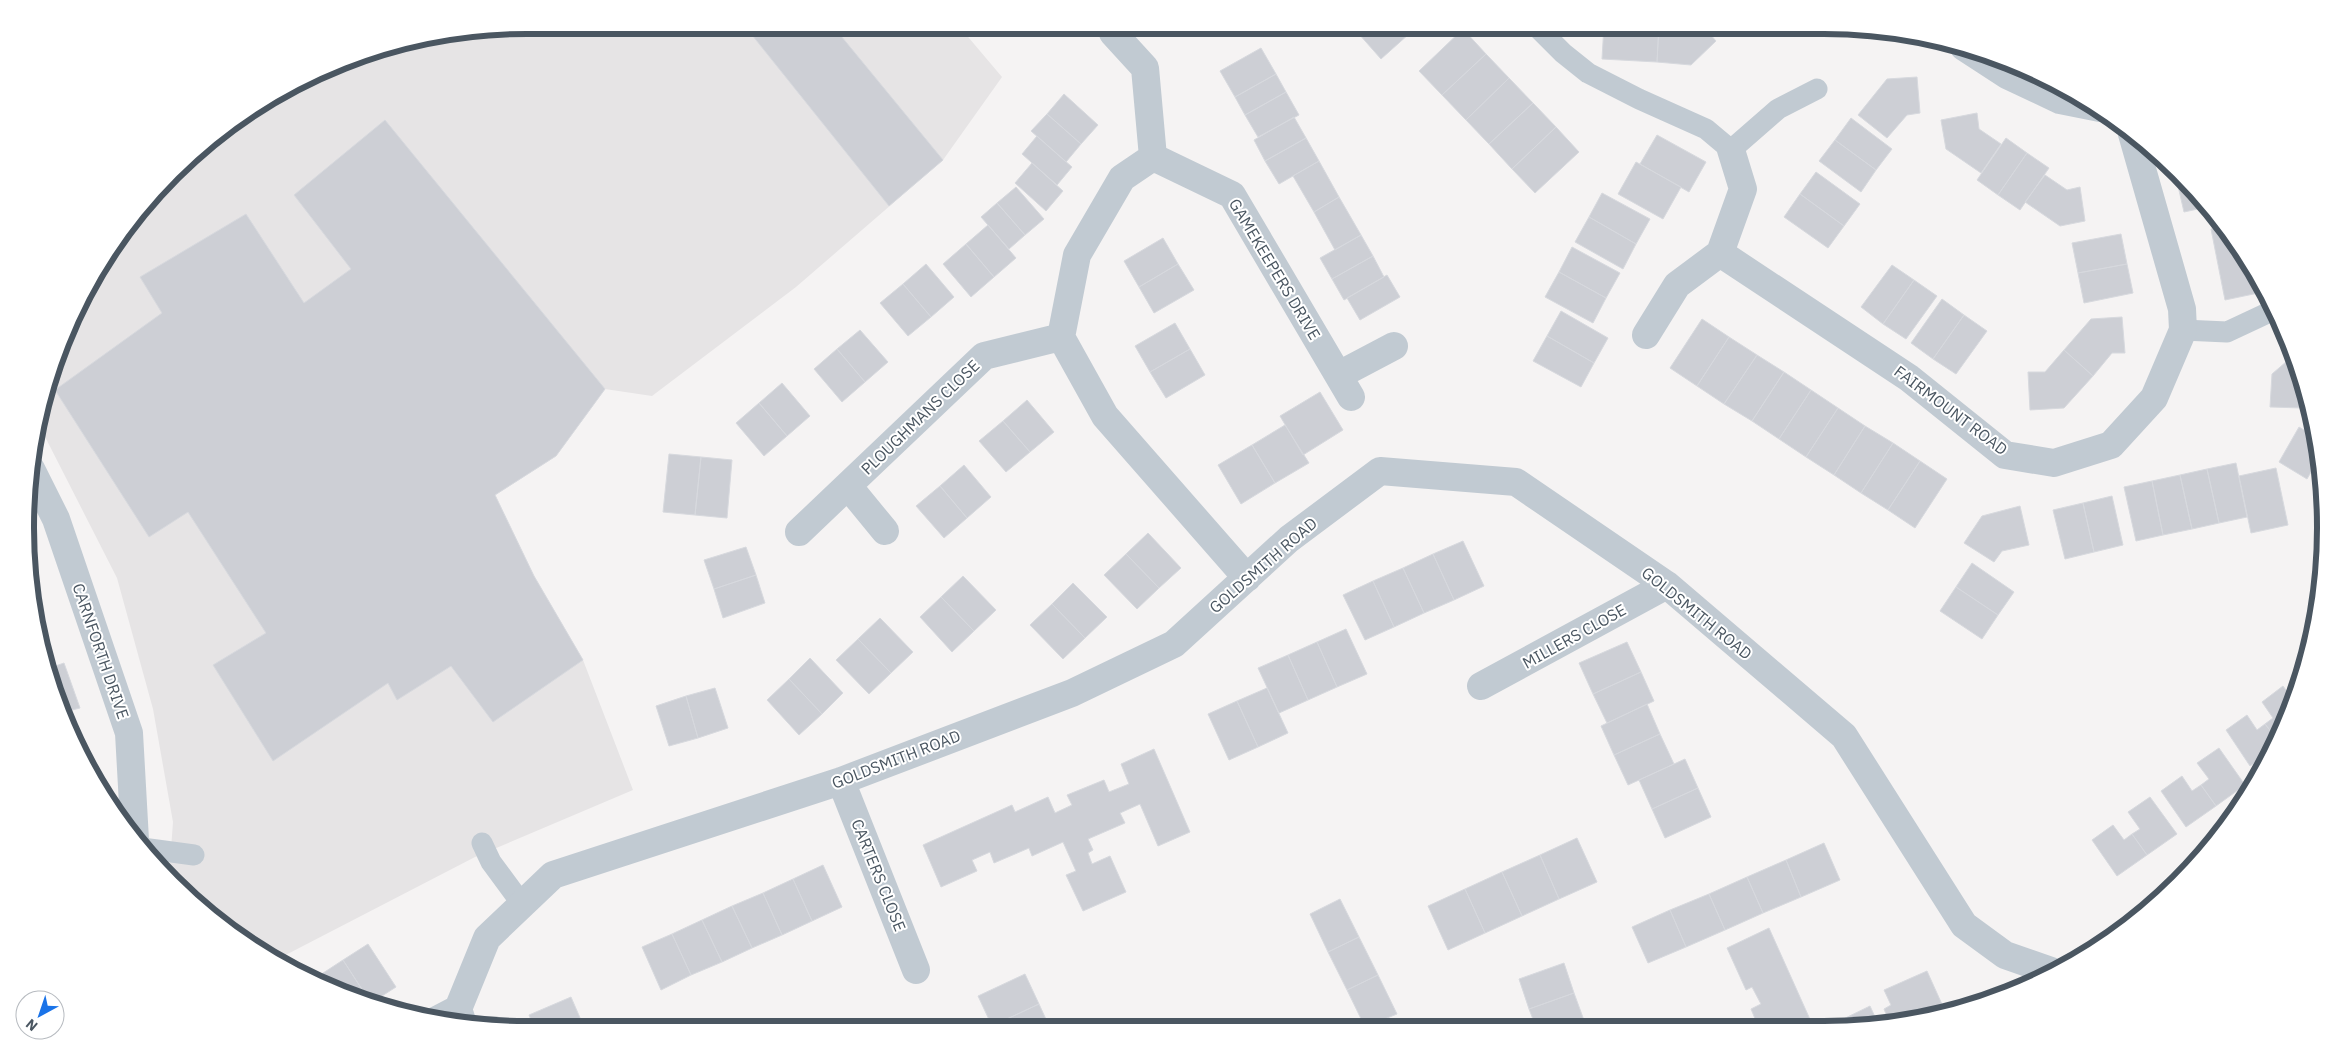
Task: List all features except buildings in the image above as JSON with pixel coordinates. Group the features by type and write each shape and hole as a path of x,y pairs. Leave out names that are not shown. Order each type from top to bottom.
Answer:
{"street":[{"path":"1114,34 1145,68 1153,157 1122,178 1076,254 1061,337 1105,416 1246,578"},
{"path":"1986,62 2007,75 2060,100 2075,103"},
{"name":"FAIRMOUNT ROAD","path":"1720,253 1909,378 2005,455 2054,463 2111,445 2154,398 2183,330 2182,308 2135,145"},
{"path":"1646,335 1677,286 1720,253 1743,189 1731,150"},
{"name":"GAMEKEEPERS DRIVE","path":"1153,157 1232,195 1345,386 1394,346"},
{"name":"PLOUGHMANS CLOSE","path":"800,532 984,356 1061,337"},
{"name":"GOLDSMITH ROAD","path":"453,1015 487,938 553,875 841,781 1072,693 1174,644 1288,539 1380,471 1516,482 1667,585 1844,736 1964,925 2005,955 2044,969"},
{"name":"CARNFORTH DRIVE","path":"36,481 56,519 129,733 134,826"},
{"path":"848,486 885,531"},
{"name":"MILLERS CLOSE","path":"1481,686 1667,585"},
{"name":"CARTERS CLOSE","path":"841,781 916,970"}],"lane":[{"path":"1556,34 1588,73 1639,99 1706,129 1731,150 1778,109 1817,89"},
{"path":"2183,330 2228,332 2268,313"},
{"path":"482,843 491,862 522,904"},
{"path":"153,850 194,855"}],"shaded area":[{"path":"966,34 1002,77 943,160 796,287 652,396 605,389 556,456 495,495 534,576 583,660 633,790 475,857 283,956 253,938 227,919 202,899 170,868 173,822 153,709 117,578 43,432 60,369 71,339 100,281 117,253 156,202 202,156 253,117 281,100 339,71 369,60 431,43 495,35"}]}
